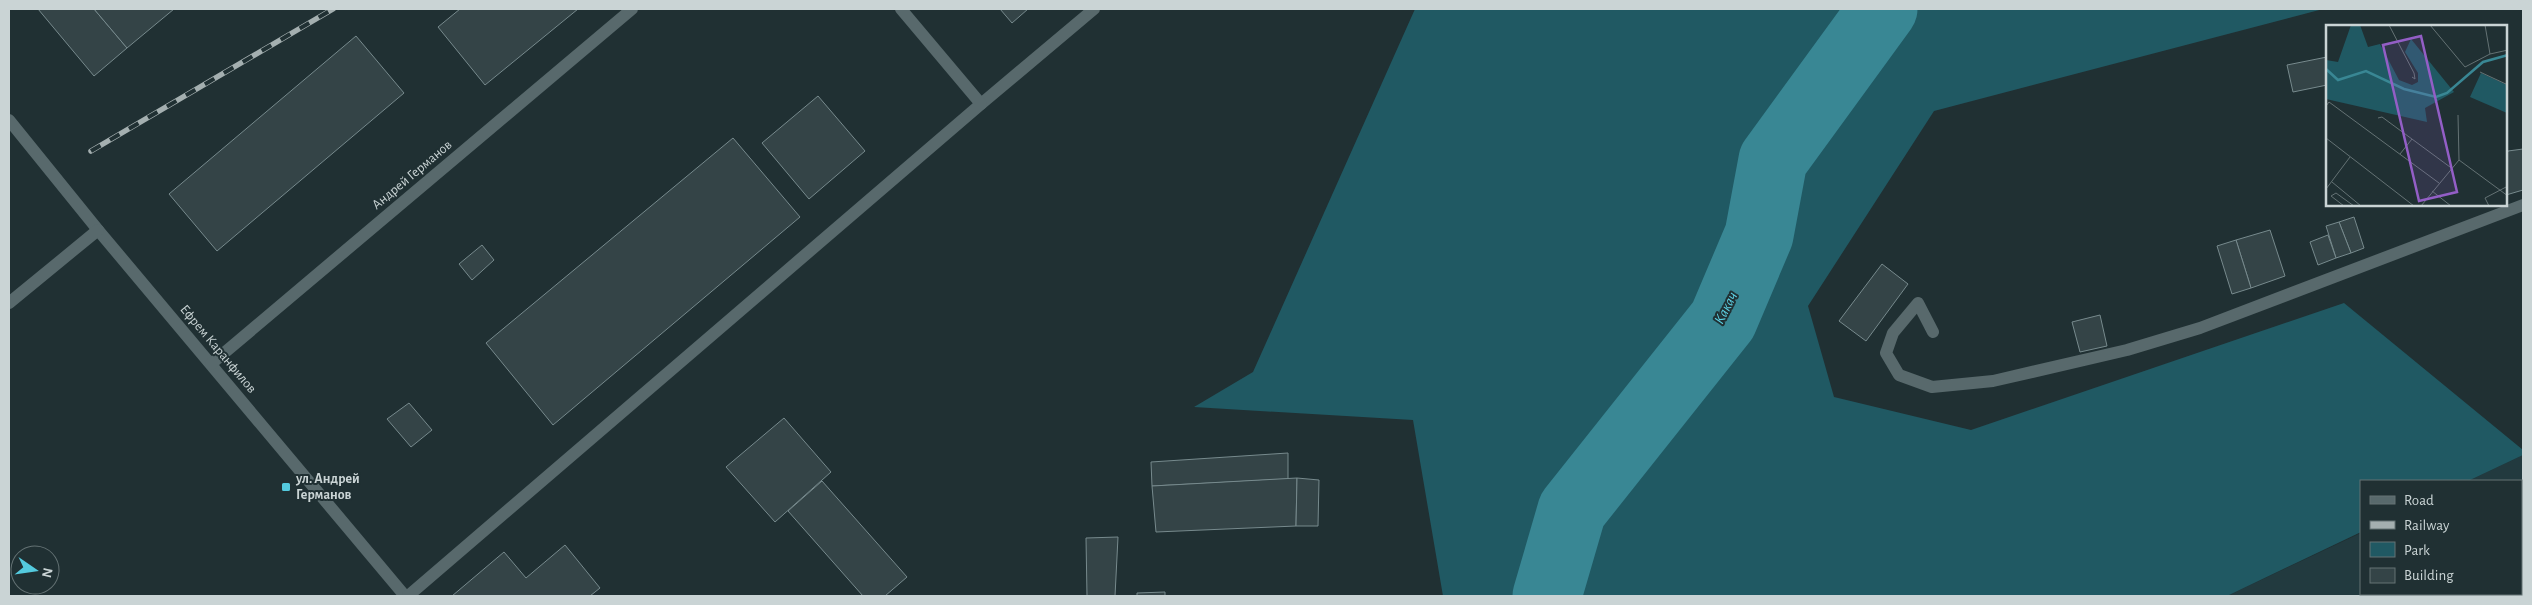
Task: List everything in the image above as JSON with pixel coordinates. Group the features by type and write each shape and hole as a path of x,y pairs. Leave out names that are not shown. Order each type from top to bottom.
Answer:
{"street":[{"name":"Андрей Германов","path":"211,364 632,9"},
{"path":"901,9 981,104"},
{"path":"407,596 1094,9"},
{"name":"Ефрем Каранфилов","path":"9,120 98,230 407,596"},
{"path":"1933,332 1918,304 1892,333 1886,354 1899,375 1932,387 1993,381 2127,350 2200,328 2523,205"},
{"path":"9,303 98,230"}],"shaded area":[{"path":"2523,455 2523,571 2522,480 2470,480"},
{"path":"2360,533 2360,595 2474,595 2471,596 2227,596"}],"green space":[{"path":"1415,9 2323,9 1934,111 1808,306 1834,397 1971,430 2344,303 2523,450 2523,455 2470,480 2360,480 2360,532 2227,596 1443,596 1413,420 1194,407 1253,372"}],"building":[{"path":"38,9 94,9 127,48 94,76"},
{"path":"94,9 174,9 127,48"},
{"path":"460,9 578,9 485,85 438,27"},
{"path":"1000,9 1028,9 1012,23"},
{"path":"356,36 404,93 217,251 169,194"},
{"path":"2326,57 2326,85 2293,92 2287,65"},
{"path":"818,96 865,151 809,199 762,143"},
{"path":"733,138 800,217 553,425 486,343"},
{"path":"2523,149 2523,190 2507,195 2507,154 2508,151"},
{"path":"2354,217 2364,248 2351,253 2339,222"},
{"path":"2339,222 2351,253 2336,258 2326,226"},
{"path":"2270,230 2285,276 2251,288 2236,240"},
{"path":"2328,235 2336,258 2318,265 2310,242"},
{"path":"2236,240 2251,288 2232,294 2217,246"},
{"path":"482,245 494,260 472,280 459,264"},
{"path":"1882,264 1908,284 1866,341 1839,321"},
{"path":"2100,315 2107,346 2080,352 2072,322"},
{"path":"409,403 432,430 411,447 387,419"},
{"path":"784,418 831,472 775,522 726,467"},
{"path":"1288,453 1288,479 1152,486 1151,462"},
{"path":"1297,478 1296,526 1156,532 1152,486"},
{"path":"1297,478 1319,480 1318,526 1296,526"},
{"path":"822,481 907,577 885,596 863,596 788,511"},
{"path":"1118,537 1115,596 1087,596 1086,538"},
{"path":"565,545 600,588 590,596 452,596 504,552 526,578"},
{"path":"1165,592 1165,596 1137,596 1137,593"}],"waterway":[{"name":"Какач","path":"1547,596 1572,510 1723,320 1759,235 1773,160 1883,9"}],"railway":[{"path":"91,151 333,9"}],"place":[{"name":"ул. Андрей Германов","path":"286,487"}]}
